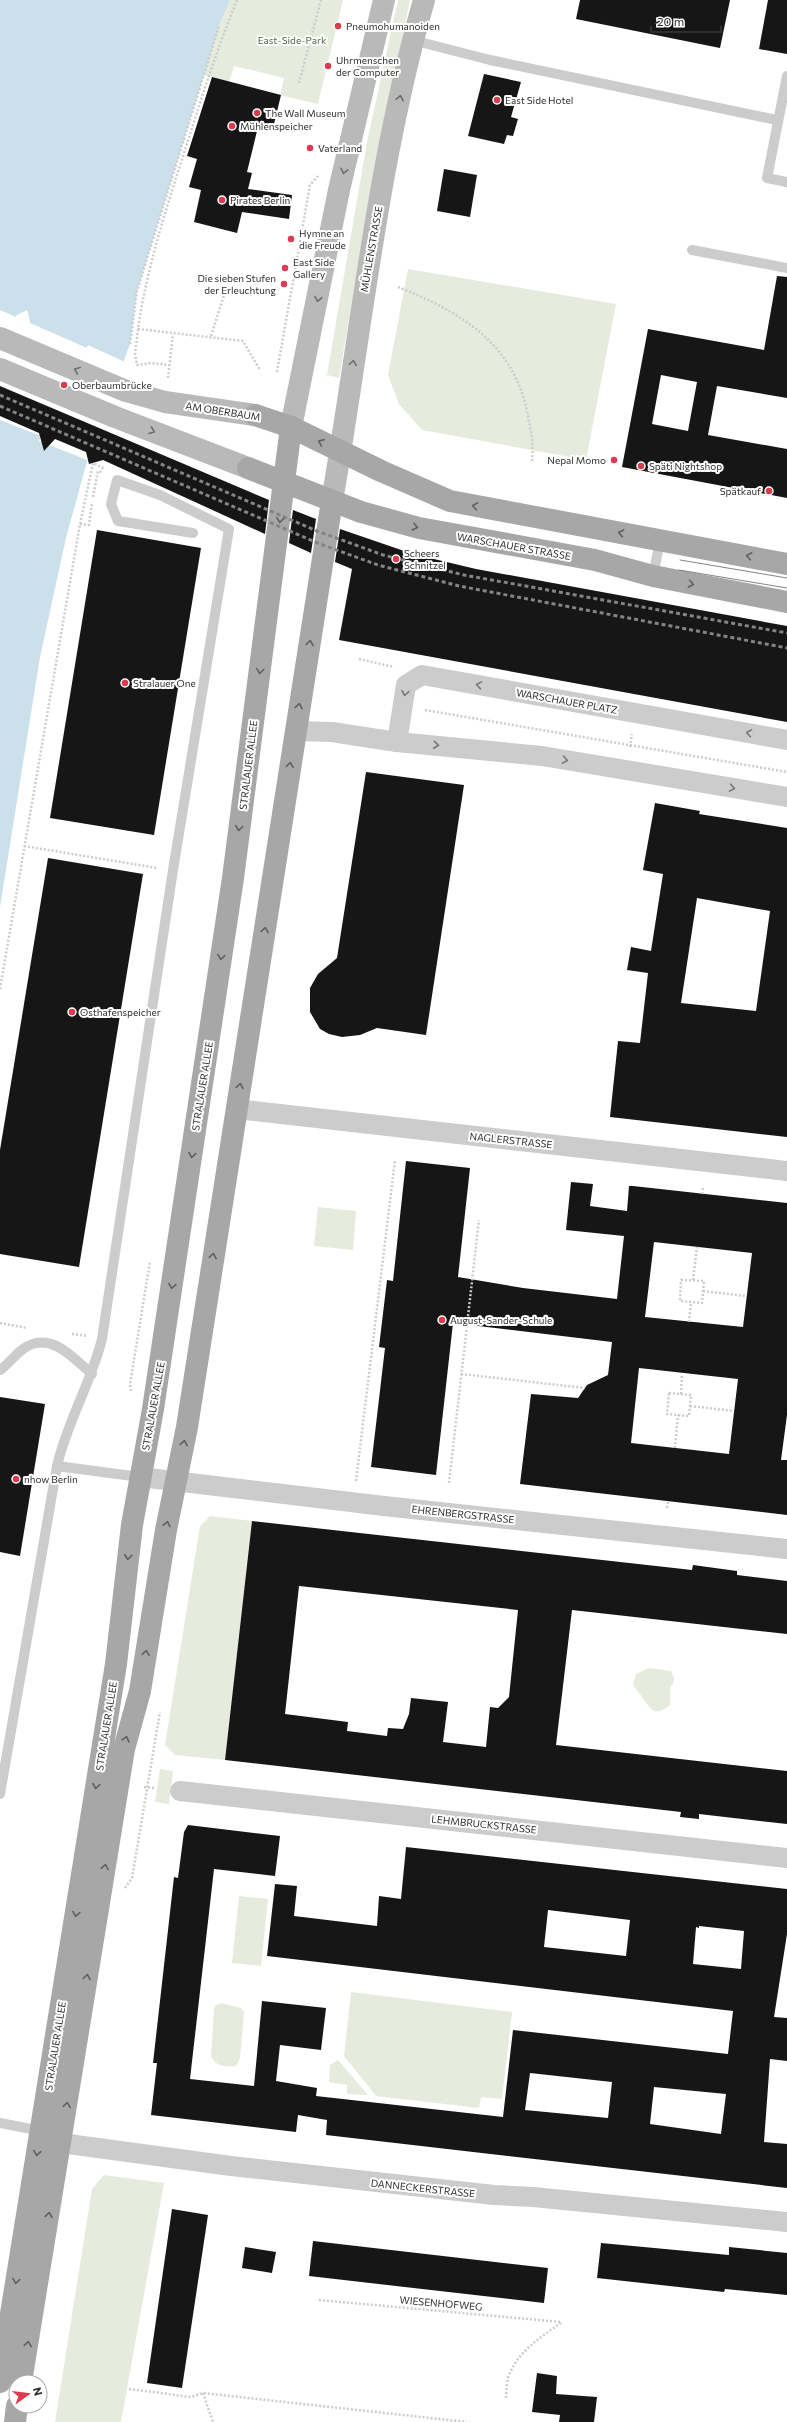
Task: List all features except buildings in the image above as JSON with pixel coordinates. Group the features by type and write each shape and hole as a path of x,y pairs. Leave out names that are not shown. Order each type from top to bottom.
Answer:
{"main road":[{"path":"292,427 339,190 384,0"},
{"name":"MÜHLENSTRASSE","path":"332,501 341,452 365,281 412,40 424,0"},
{"name":"AM OBERBAUM","path":"0,338 126,391 165,402 255,415 292,427 381,471 437,496 466,505 660,541"},
{"name":"WARSCHAUER STRASSE","path":"0,369 115,417 377,517 419,528 595,560 653,576 787,602"},
{"name":"STRALAUER ALLEE","path":"0,2382 116,1664 132,1524 153,1409 233,878 292,427"},
{"name":"STRALAUER ALLEE","path":"22,2374 124,1748 140,1691 166,1530 177,1481 332,501"},
{"path":"660,541 787,564"}],"street":[{"name":"WARSCHAUER PLATZ","path":"397,742 406,684 422,675 787,740"},
{"path":"295,731 332,732 397,742 542,756 787,798"},
{"name":"NAGLERSTRASSE","path":"236,1109 787,1171"},
{"name":"EHRENBERGSTRASSE","path":"140,1477 354,1503 787,1549"},
{"name":"LEHMBRUCKSTRASSE","path":"180,1791 787,1858"},
{"name":"DANNECKERSTRASSE","path":"61,2143 231,2166 447,2190 787,2222"}],"lane":[{"path":"412,40 490,60 777,120"},
{"path":"787,76 777,120 767,178 787,182"},
{"path":"692,250 787,268"},
{"path":"0,1794 57,1466 63,1442 92,1374 102,1339 173,870 229,528 160,495 117,480 111,504 118,521 193,532"},
{"path":"653,576 660,541"},
{"path":"0,1370 25,1348 38,1342 48,1342 58,1346 92,1374"},
{"path":"57,1466 140,1477"},
{"path":"0,2123 41,2131"}],"path":[{"path":"170,365 151,363 137,365 135,354 144,285 165,212 211,70 238,0"},
{"path":"299,83 321,0"},
{"path":"130,344 137,291 219,26"},
{"path":"278,362 310,185"},
{"path":"398,287 431,300 453,311 494,345 507,361 518,379 526,405 533,450 532,461"},
{"path":"211,336 225,292"},
{"path":"138,329 173,334 211,336 243,341 260,370"},
{"path":"168,378 173,334"},
{"path":"0,988 93,463 105,468"},
{"path":"402,706 787,772"},
{"path":"24,846 173,870"},
{"path":"354,1503 395,1160"},
{"path":"702,1194 703,1187"},
{"path":"449,1483 479,1220"},
{"path":"693,1280 697,1247"},
{"path":"681,1280 693,1280 704,1281 702,1303 680,1301 681,1280"},
{"path":"703,1291 746,1296"},
{"path":"689,1322 691,1302"},
{"path":"461,1374 585,1388"},
{"path":"681,1394 682,1374"},
{"path":"669,1393 681,1394 691,1395 689,1416 667,1414 669,1393"},
{"path":"690,1406 734,1411"},
{"path":"675,1448 678,1415"},
{"path":"667,1508 668,1501"},
{"path":"144,1787 154,1788"},
{"name":"WIESENHOFWEG","path":"319,2300 561,2322 539,2338 520,2357 509,2374 506,2398"},
{"path":"129,2389 191,2397 203,2393 467,2422"},
{"path":"203,2393 213,2422"}],"green space":[{"name":"East-Side-Park","path":"230,0 343,0 318,104 280,95 284,78 234,66 229,82 203,75 219,26"},
{"path":"398,0 410,0 365,224 339,378 327,375 367,142"},
{"path":"408,269 616,304 586,460 422,430 399,404 388,375"},
{"path":"318,1207 356,1211 353,1250 314,1246"},
{"path":"210,1516 252,1521 225,1760 175,1755 165,1745 200,1526"},
{"path":"649,1668 671,1671 674,1678 673,1684 670,1687 670,1705 659,1711 655,1711 649,1706 633,1684 636,1674"},
{"path":"160,1769 173,1771 169,1804 155,1802"},
{"path":"239,1896 268,1899 261,1966 232,1963"},
{"path":"351,1992 512,2012 502,2099 481,2097 479,2108 376,2096 344,2056"},
{"path":"221,2003 241,2008 244,2012 240,2058 236,2066 221,2066 213,2060 211,2056 214,2009 215,2006"},
{"path":"338,2060 368,2095 347,2094 347,2085 329,2082 330,2065"},
{"path":"104,2175 164,2183 121,2422 55,2422 92,2189"}],"water":[{"path":"0,0 230,0 219,26 137,291 130,344 89,454 66,538 40,657 0,907 0,392 30,321 27,310 17,315 0,353","holes":["88,346 94,349 48,445 41,436"]}],"pier":[{"path":"0,310 16,317 17,315 20,316 0,355"},
{"name":"Oberbaumbrücke","path":"28,320 30,323 87,348 88,345 125,362 90,461 39,441 41,436 0,420 0,387","holes":["89,348 92,350 48,442 42,440"]}],"tram line":[{"path":"680,560 787,578"},
{"path":"679,570 787,588"}],"railway":[{"path":"0,395 317,531 383,555 464,575 787,633"},
{"path":"0,406 320,544 378,565 459,586 787,648"}],"place":[{"name":"Pneumohumanoiden","path":"338,26"},
{"name":"Uhrmenschen der Computer","path":"328,66"},
{"name":"East Side Hotel","path":"497,100"},
{"name":"The Wall Museum","path":"257,113"},
{"name":"Mühlenspeicher","path":"232,126"},
{"name":"Vaterland","path":"310,148"},
{"name":"Pirates Berlin","path":"222,200"},
{"name":"Hymne an die Freude","path":"291,239"},
{"name":"East Side Gallery","path":"285,268"},
{"name":"Die sieben Stufen der Erleuchtung","path":"284,284"},
{"name":"Oberbaumbrücke","path":"64,385"},
{"name":"Nepal Momo","path":"614,460"},
{"name":"Späti Nightshop","path":"641,466"},
{"name":"Spätkauf","path":"769,491"},
{"name":"Scheers Schnitzel","path":"396,559"},
{"name":"Stralauer One","path":"125,683"},
{"name":"Osthafenspeicher","path":"72,1012"},
{"name":"August-Sander-Schule","path":"442,1320"},
{"name":"nhow Berlin","path":"16,1479"}]}
